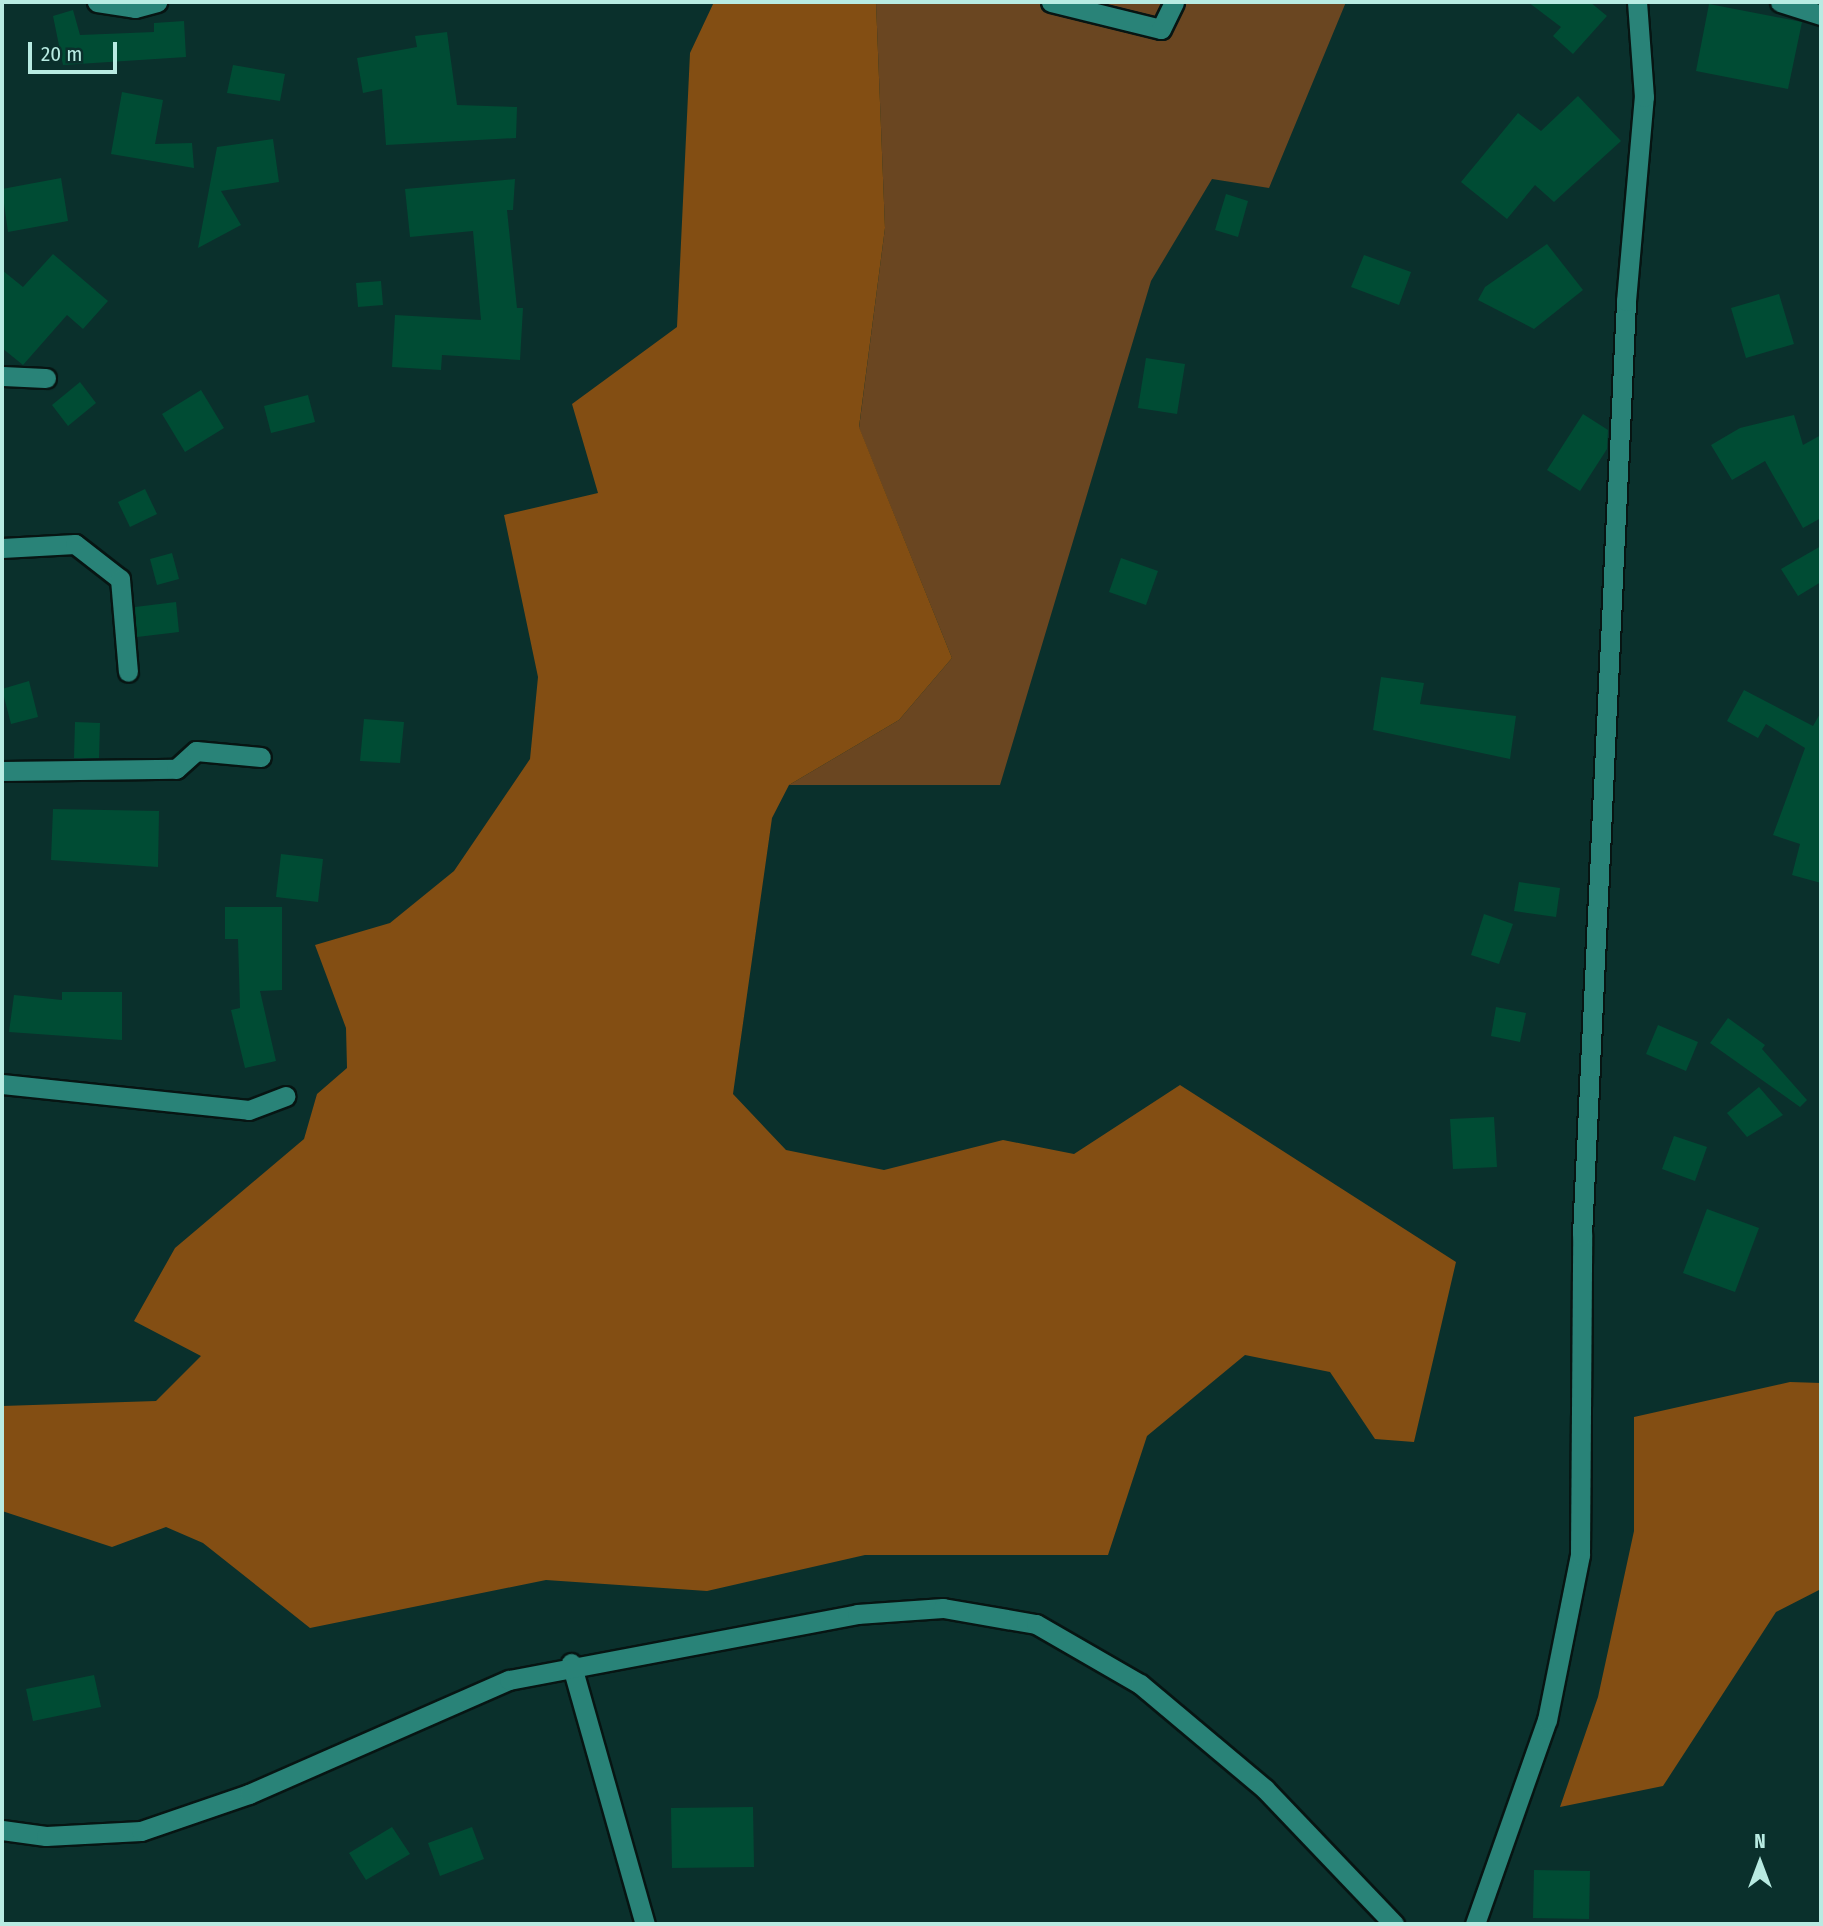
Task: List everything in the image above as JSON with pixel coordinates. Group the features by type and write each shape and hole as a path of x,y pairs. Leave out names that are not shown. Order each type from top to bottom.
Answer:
{"street":[{"path":"97,2 135,8 156,2"},
{"path":"1051,2 1161,29 1174,2"},
{"path":"1475,1924 1547,1720 1580,1555 1582,1235 1626,301 1644,97 1637,2"},
{"path":"1780,2 1821,15"},
{"path":"2,376 46,377"},
{"path":"2,548 75,544 120,579 128,672"},
{"path":"2,771 176,769 196,751 261,757"},
{"path":"2,1084 249,1110 285,1096"},
{"path":"2,1830 46,1836 141,1831 248,1794 509,1680 572,1663 857,1614 943,1608 1036,1624 1140,1684 1265,1789 1394,1924"},
{"path":"572,1663 645,1924"}],"shaded area":[{"path":"714,2 876,2 885,228 859,427 952,658 899,720 789,785 772,818 733,1094 786,1150 884,1170 1003,1140 1074,1154 1180,1085 1456,1262 1414,1442 1375,1439 1330,1372 1245,1355 1147,1436 1108,1555 865,1555 707,1591 546,1580 310,1628 203,1543 166,1527 112,1547 2,1511 2,1406 156,1401 201,1356 134,1321 175,1248 304,1139 317,1094 347,1068 346,1028 315,945 390,923 454,871 530,759 538,677 504,515 598,493 572,404 677,327 690,53"},
{"path":"876,2 1346,2 1269,188 1212,179 1151,281 1000,785 789,785 899,720 952,658 859,428 885,228"},
{"path":"1790,1382 1821,1383 1821,1589 1776,1612 1663,1786 1560,1807 1598,1697 1634,1531 1634,1417"}],"building":[{"path":"1528,2 1590,2 1607,16 1573,54 1553,36 1561,27"},
{"path":"1709,4 1802,22 1788,89 1696,71"},
{"path":"73,10 80,35 154,32 154,23 184,21 186,57 63,65 53,16"},
{"path":"447,32 457,105 517,107 516,138 386,145 382,89 363,93 357,58 417,47 415,36"},
{"path":"233,65 285,74 280,101 227,93"},
{"path":"122,92 163,100 155,144 192,143 194,168 111,154"},
{"path":"1578,96 1621,141 1554,202 1535,185 1507,219 1461,182 1518,113 1541,131"},
{"path":"273,139 279,182 221,191 241,225 198,248 217,147"},
{"path":"61,178 68,221 8,232 2,189"},
{"path":"515,179 513,210 507,210 517,308 523,308 520,360 442,355 441,370 392,367 395,315 481,320 473,231 410,237 405,189"},
{"path":"1226,194 1248,201 1238,237 1215,230"},
{"path":"1547,244 1583,290 1534,329 1478,300 1485,287"},
{"path":"53,254 108,301 83,329 67,315 23,365 2,348 2,270 23,287"},
{"path":"1364,255 1411,272 1399,305 1351,287"},
{"path":"381,281 383,305 358,307 356,283"},
{"path":"1779,294 1794,344 1746,358 1731,308"},
{"path":"1146,358 1185,364 1177,414 1138,408"},
{"path":"80,382 96,403 68,426 52,405"},
{"path":"201,390 224,428 185,452 162,414"},
{"path":"308,395 315,422 271,433 264,406"},
{"path":"1583,414 1608,430 1607,449 1580,491 1547,470"},
{"path":"1794,415 1803,445 1821,435 1821,518 1803,528 1765,461 1732,480 1711,445 1740,428"},
{"path":"145,489 157,514 130,527 118,502"},
{"path":"1821,546 1821,582 1798,596 1781,569"},
{"path":"172,553 179,579 157,585 150,559"},
{"path":"1121,558 1158,571 1146,605 1109,592"},
{"path":"176,602 179,632 137,637 135,607"},
{"path":"1381,677 1424,683 1420,704 1516,716 1510,759 1373,730"},
{"path":"29,681 38,717 11,724 2,689"},
{"path":"1744,690 1813,726 1821,712 1821,883 1792,875 1800,844 1773,835 1805,748 1766,724 1758,738 1727,721"},
{"path":"364,719 404,722 400,763 360,761"},
{"path":"75,722 100,723 99,758 74,758"},
{"path":"53,809 159,811 158,867 51,860"},
{"path":"281,854 323,859 318,902 276,897"},
{"path":"1519,882 1560,888 1556,917 1514,911"},
{"path":"225,907 282,907 282,990 260,991 276,1061 245,1068 231,1010 240,1008 238,939 225,939"},
{"path":"1484,914 1513,924 1499,964 1471,955"},
{"path":"62,992 122,992 122,1040 9,1032 14,995 62,1000"},
{"path":"1496,1007 1526,1013 1520,1042 1491,1036"},
{"path":"1728,1018 1765,1045 1762,1049 1807,1100 1800,1107 1710,1043"},
{"path":"1658,1025 1698,1042 1686,1071 1646,1054"},
{"path":"1759,1087 1783,1115 1747,1137 1727,1113"},
{"path":"1494,1117 1497,1167 1453,1169 1450,1119"},
{"path":"1674,1136 1707,1147 1695,1181 1662,1169"},
{"path":"1707,1209 1759,1228 1735,1292 1683,1273"},
{"path":"94,1675 101,1707 33,1721 26,1689"},
{"path":"753,1807 754,1867 672,1868 671,1808"},
{"path":"392,1827 410,1854 366,1880 349,1853"},
{"path":"472,1827 484,1859 440,1876 428,1843"},
{"path":"1534,1870 1590,1871 1589,1919 1533,1918"}]}
